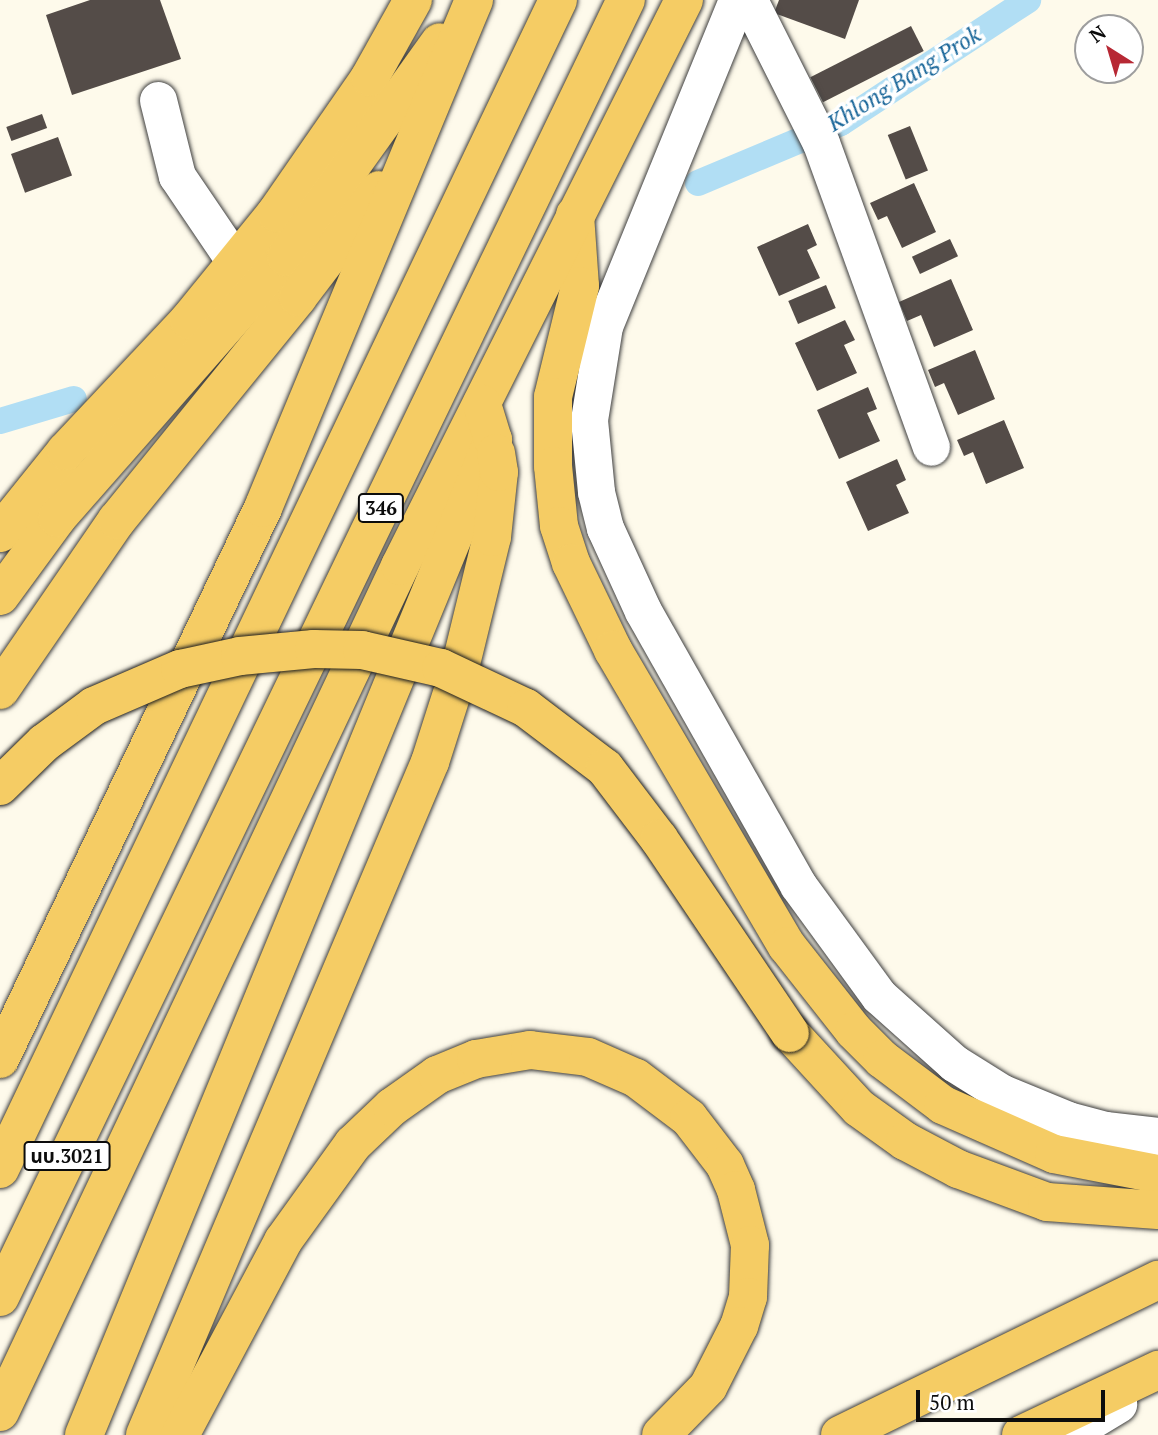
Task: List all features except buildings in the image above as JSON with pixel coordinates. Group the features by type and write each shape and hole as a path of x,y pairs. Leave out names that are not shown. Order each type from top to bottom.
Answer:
{"main road":[{"path":"0,533 66,451 189,320 236,263 320,152 413,0"},
{"path":"0,1059 263,508 472,0"},
{"path":"0,596 66,508 286,257 472,0"},
{"name":"346","path":"72,1017 558,0"},
{"name":"346","path":"134,1015 626,0"},
{"path":"0,1412 400,566 684,0"},
{"path":"0,690 117,520 363,214 423,124"},
{"path":"575,215 580,286 553,397 553,466 559,526 571,563 613,650 787,946 853,1031 882,1059 943,1105 1054,1154 1158,1174"},
{"path":"145,1435 447,713 496,516 499,471 482,404"},
{"path":"84,1435 493,440"},
{"path":"0,786 44,743 94,706 180,669 240,656 314,649 362,650 440,668 526,708 605,768 659,839 790,1033 859,1108 949,1165 1046,1202 1158,1210"},
{"name":"นบ.3021","path":"0,1297 134,1015"},
{"name":"นบ.3021","path":"0,1169 72,1017"},
{"path":"180,1435 267,1268 309,1201 372,1124 437,1075 476,1059 513,1051 548,1050 588,1057 636,1078 673,1103 704,1135 724,1165 736,1190 750,1244 748,1297 725,1359 708,1387 661,1435"},
{"path":"839,1435 1158,1280"},
{"path":"1021,1435 1158,1372"}],"street":[{"path":"737,0 601,337 589,420 596,492 606,528 643,611 798,885 879,996 954,1063 1002,1093 1068,1120 1158,1136"},
{"path":"749,0 821,143 931,447"},
{"path":"158,100 177,176 236,263"},
{"path":"1067,1435 1103,1416 1158,1372"}],"waterway":[{"name":"Khlong Bang Prok","path":"698,183 841,123 1028,0"},
{"name":"Khlong Bang Prok","path":"0,421 74,399"}]}
